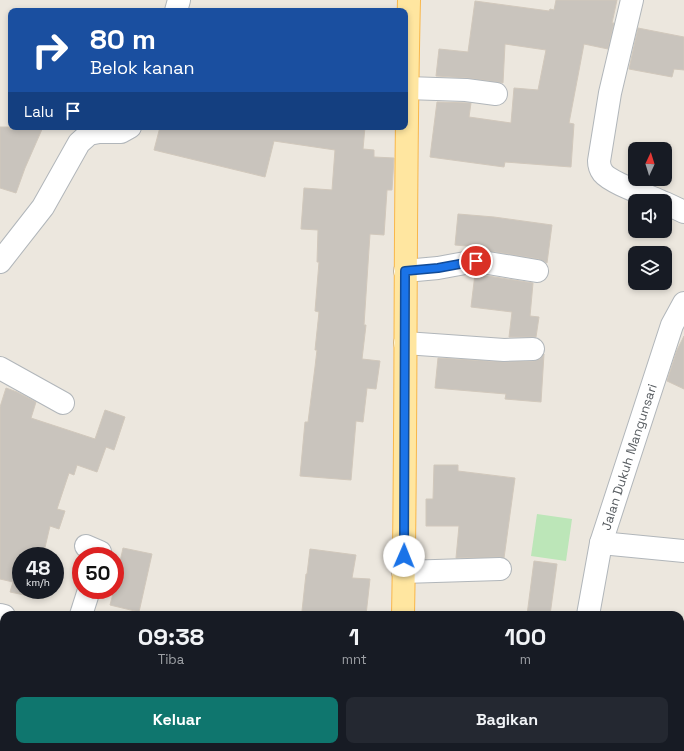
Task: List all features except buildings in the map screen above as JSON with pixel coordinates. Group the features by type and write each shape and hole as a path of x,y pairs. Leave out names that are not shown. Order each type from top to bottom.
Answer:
{"main road":[{"path":"408,44 409,0"},
{"path":"403,611 407,130"}],"street":[{"path":"632,0 610,93 599,161 600,168 604,174 612,180 644,194"},
{"path":"408,88 466,90 496,94"},
{"path":"0,262 43,207 79,143 89,134 99,132 121,132 125,130"},
{"path":"672,206 684,212"},
{"path":"405,271 438,268 476,261 537,271"},
{"name":"Jalan Dukuh Mangunsari","path":"589,611 601,543 672,325 683,307"},
{"path":"405,344 504,350 533,349"},
{"path":"0,368 63,403"},
{"path":"601,543 684,551"},
{"path":"403,572 500,569"},
{"path":"82,611 86,599"}],"green space":[{"path":"537,514 572,519 566,561 531,556"}],"route":[{"path":"404,556 405,271 438,268 476,261"}]}
